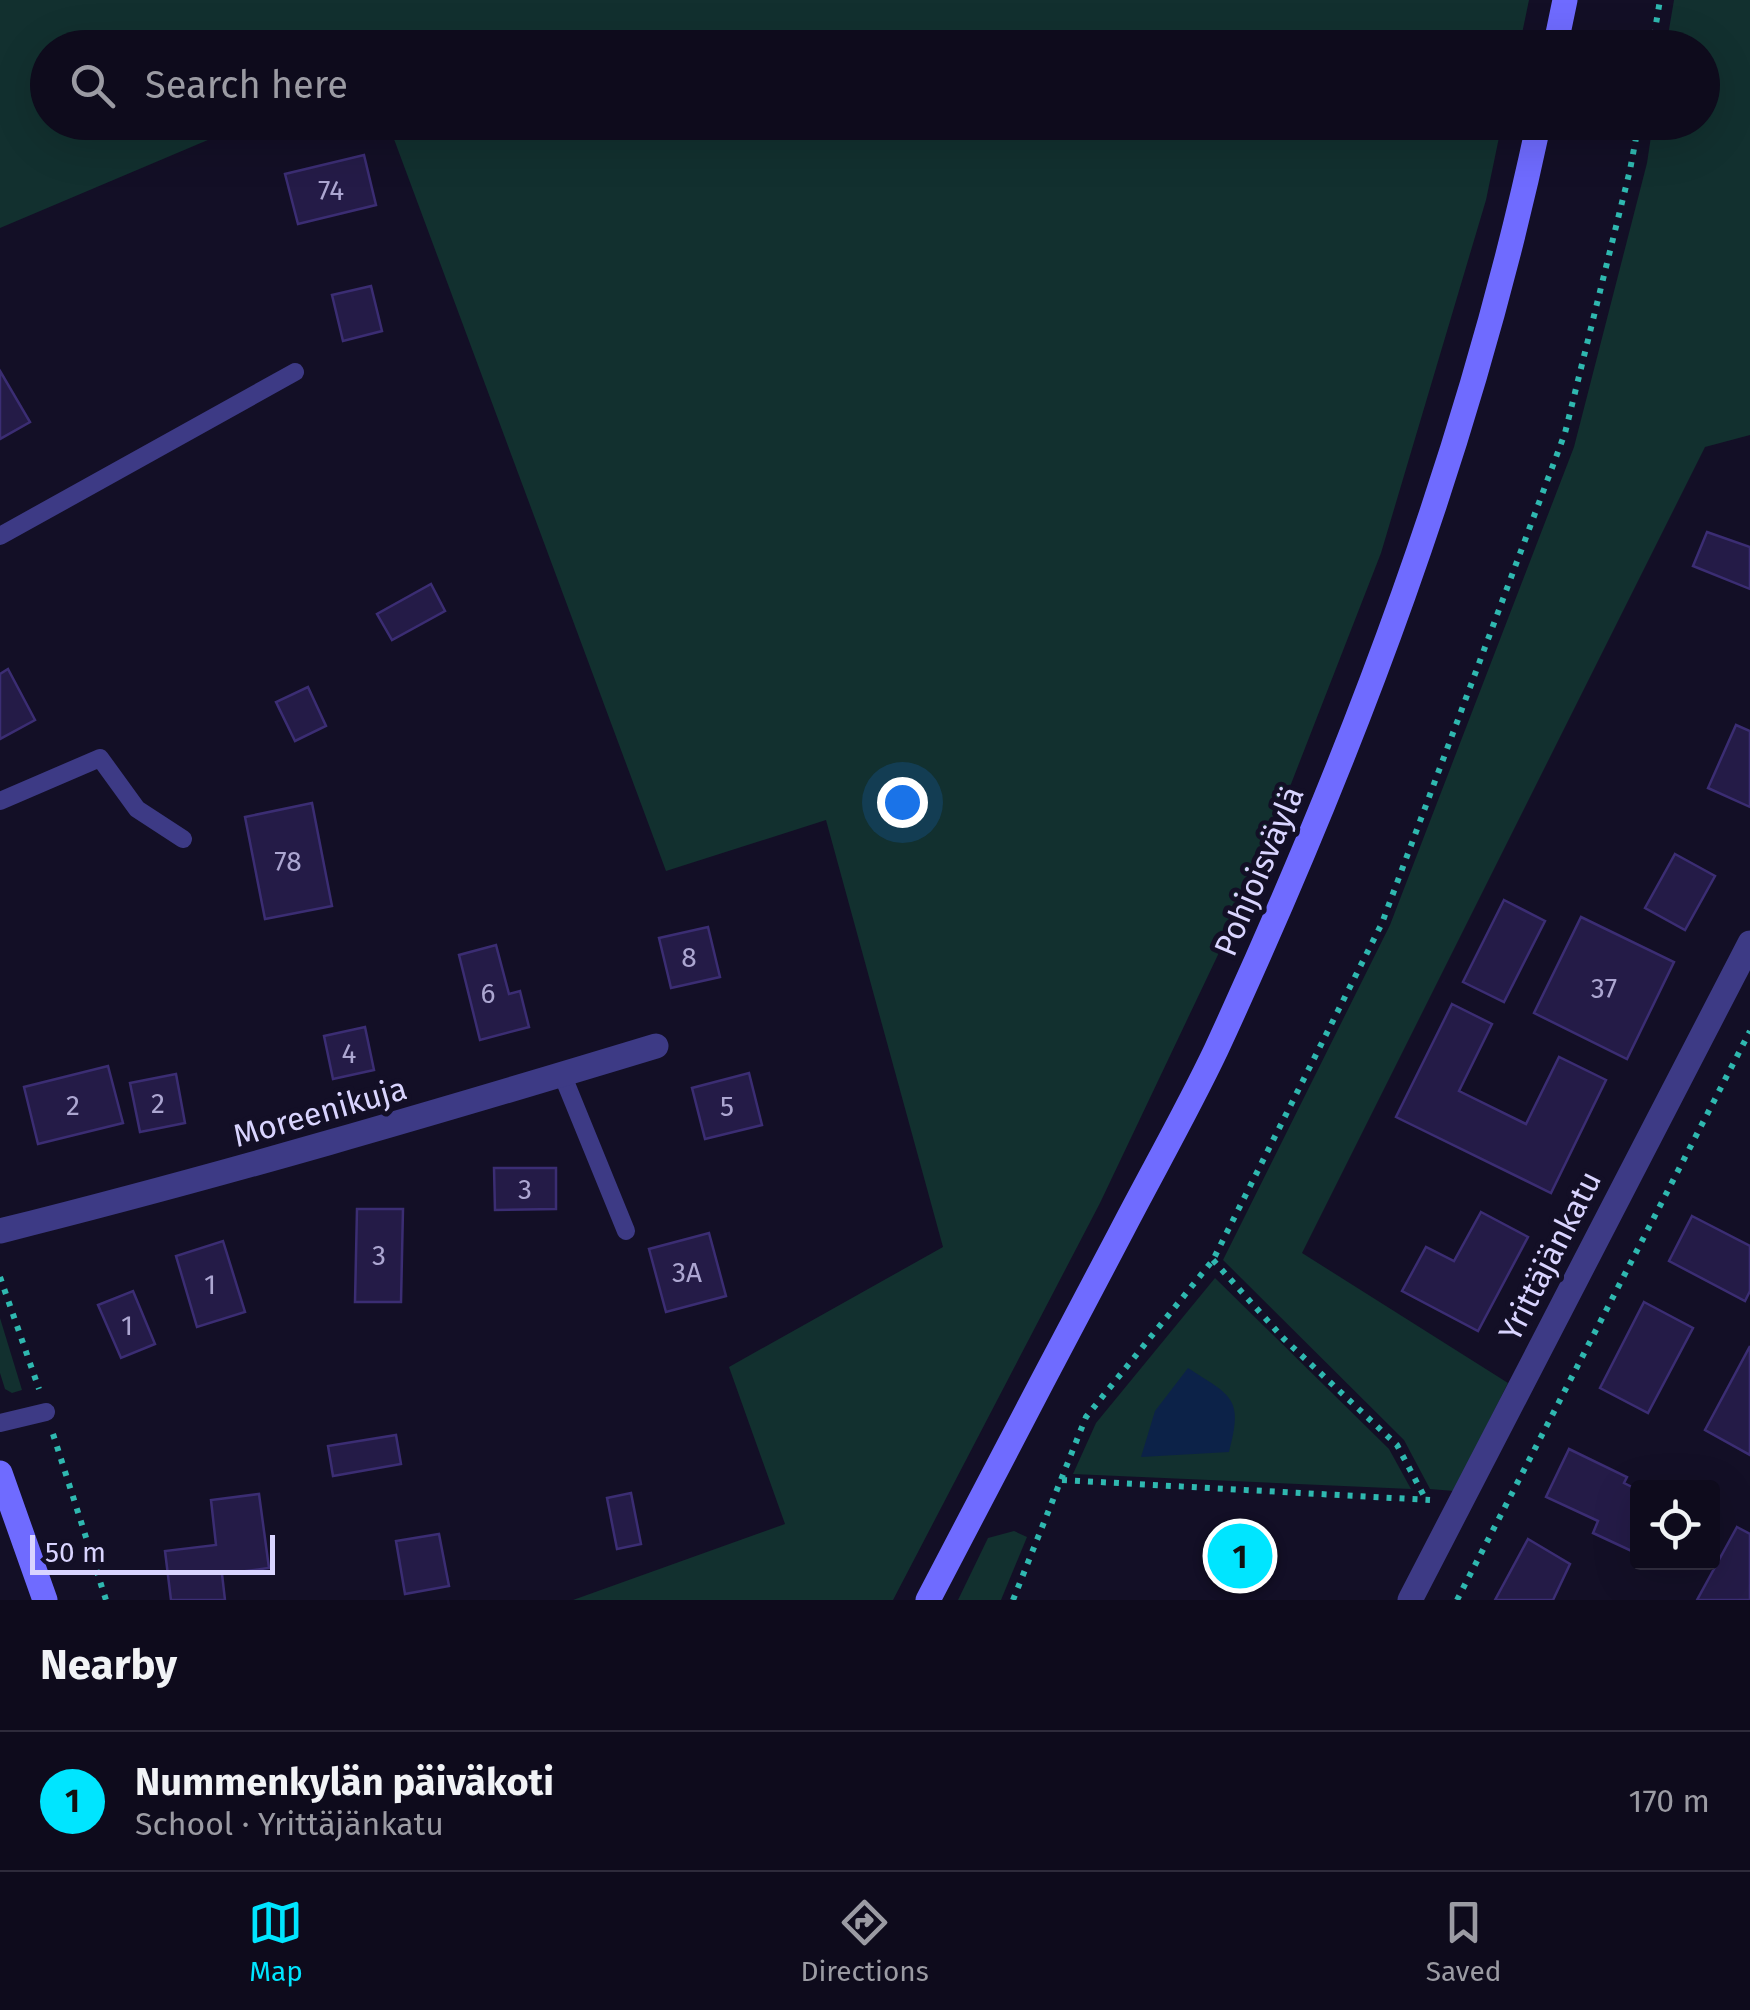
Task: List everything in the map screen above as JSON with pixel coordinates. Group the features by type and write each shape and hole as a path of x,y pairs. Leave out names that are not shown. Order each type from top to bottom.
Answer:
{"street":[{"path":"1559,30 1565,0"},
{"name":"Pohjoisväylä","path":"928,1600 1214,1054 1314,828 1378,664 1448,462 1516,228 1535,140"},
{"name":"Yrittäjänkatu","path":"1410,1600 1750,943"},
{"name":"Moreenikuja","path":"0,1231 161,1190 656,1046"},
{"path":"0,1472 45,1600"}],"lane":[{"path":"0,536 295,372"},
{"path":"0,801 100,758 137,809 183,839"},
{"path":"562,1074 626,1230"},
{"path":"0,1423 46,1412"}],"path":[{"path":"1655,30 1660,0"},
{"path":"1013,1600 1086,1417 1213,1260 1382,922 1565,433 1635,140"},
{"path":"1457,1600 1750,1032"},
{"path":"1213,1260 1284,1339 1397,1445 1426,1500"},
{"path":"1062,1480 1460,1501 1500,1516"}],"green space":[{"path":"0,0 1529,0 1523,30 30,30 30,140 208,140 0,228"},
{"path":"1674,0 1750,0 1750,435 1705,447 1302,1253 1508,1383 1454,1491 1430,1489 1404,1440 1223,1260 1390,925 1574,447 1650,140 1720,140 1720,30 1669,30"},
{"path":"394,140 1498,140 1486,200 1381,553 1254,879 1100,1203 893,1600 573,1600 785,1524 729,1367 943,1247 826,820 666,871"},
{"path":"1215,1278 1389,1449 1411,1489 1073,1474 1096,1423"},
{"path":"0,1318 22,1390 12,1393 5,1389 0,1373"},
{"path":"1014,1531 1027,1537 1001,1600 958,1600 988,1538"}],"water":[{"path":"1188,1368 1230,1400 1235,1420 1229,1452 1141,1457 1155,1411"}],"building":[{"path":"364,155 376,205 298,224 285,174"},
{"path":"371,286 382,331 343,341 332,295"},
{"path":"0,371 30,422 0,439"},
{"path":"1707,532 1750,547 1750,589 1693,566"},
{"path":"431,584 445,611 392,640 377,614"},
{"path":"8,669 35,720 0,739 0,674"},
{"path":"308,687 326,726 295,741 276,702"},
{"path":"1736,725 1750,731 1750,807 1708,788"},
{"path":"312,803 332,906 265,919 245,817"},
{"path":"1675,854 1715,876 1685,930 1645,908"},
{"path":"1504,900 1545,921 1504,1002 1463,982"},
{"path":"1581,917 1674,962 1627,1059 1534,1013"},
{"path":"708,927 720,977 671,988 659,938"},
{"path":"496,945 509,994 520,991 529,1027 480,1040 459,955"},
{"path":"1452,1004 1492,1024 1459,1091 1526,1124 1559,1057 1606,1080 1551,1193 1396,1117"},
{"path":"365,1027 374,1070 333,1079 324,1036"},
{"path":"108,1066 123,1123 38,1144 24,1087"},
{"path":"749,1073 762,1125 705,1139 692,1088"},
{"path":"176,1074 185,1123 140,1132 130,1083"},
{"path":"494,1168 556,1168 556,1209 495,1210"},
{"path":"357,1209 403,1209 401,1302 355,1302"},
{"path":"1481,1212 1528,1237 1478,1331 1402,1291 1426,1247 1454,1261"},
{"path":"1692,1216 1750,1246 1750,1291 1745,1301 1669,1261"},
{"path":"709,1233 726,1296 666,1312 649,1249"},
{"path":"223,1241 245,1312 197,1327 176,1256"},
{"path":"133,1291 155,1344 121,1358 98,1305"},
{"path":"1644,1302 1693,1328 1648,1413 1600,1388"},
{"path":"1750,1346 1750,1455 1705,1430"},
{"path":"396,1435 401,1464 333,1476 328,1446"},
{"path":"1569,1449 1627,1477 1624,1483 1630,1486 1630,1550 1593,1533 1598,1521 1546,1497"},
{"path":"631,1493 641,1544 617,1549 607,1498"},
{"path":"259,1494 269,1568 222,1574 225,1600 171,1600 165,1551 216,1545 211,1500"},
{"path":"1737,1527 1750,1534 1750,1600 1697,1600 1713,1570 1720,1570 1720,1558"},
{"path":"439,1534 449,1586 405,1594 396,1541"},
{"path":"1528,1539 1570,1564 1553,1600 1495,1600"}],"place":[{"name":"Nummenkylän päiväkoti","path":"1240,1556"}]}
